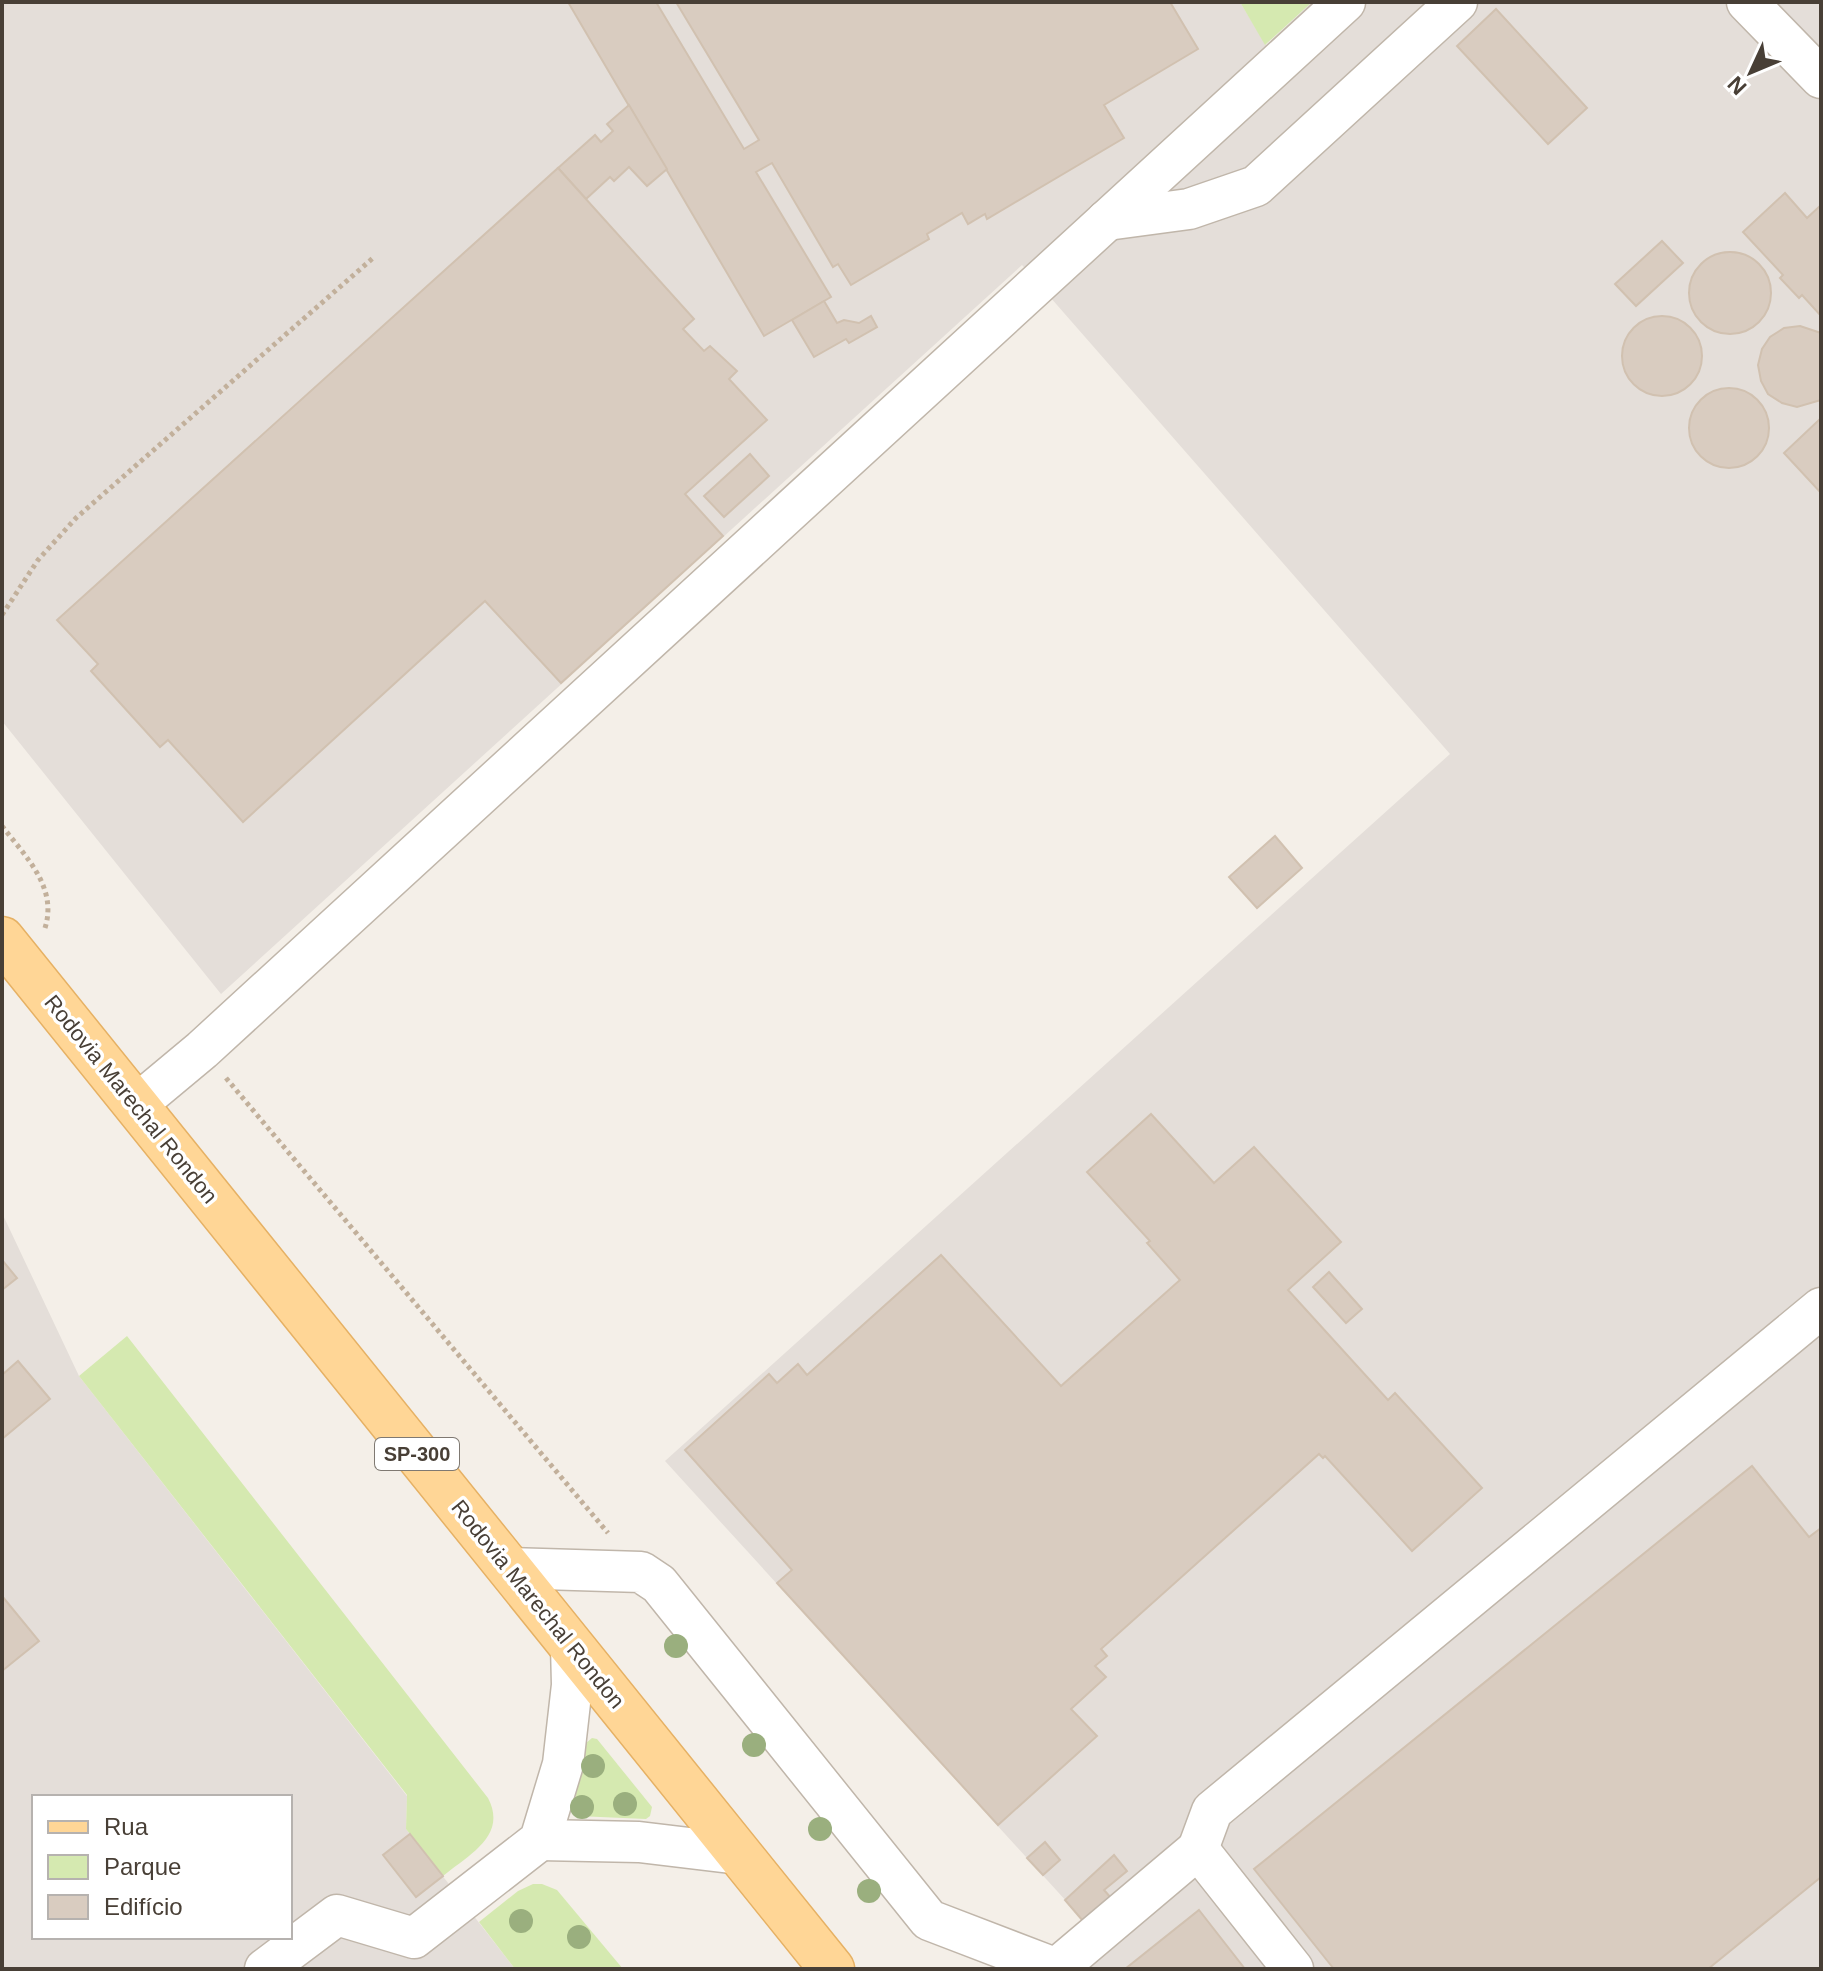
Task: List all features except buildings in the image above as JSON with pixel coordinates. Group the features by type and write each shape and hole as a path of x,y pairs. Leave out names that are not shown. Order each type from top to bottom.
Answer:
{"main road":[{"name":"Rodovia Marechal Rondon","path":"2,939 832,1969"}],"street":[{"path":"136,1105 202,1050 1345,2"},
{"path":"1107,220 1189,209 1256,186 1457,2"},
{"path":"1747,2 1821,78"},
{"path":"509,1568 641,1572 659,1584 929,1920 1057,1969 1198,1849 1212,1811 1821,1308"},
{"path":"265,1969 337,1915 414,1938 540,1840 563,1764 572,1685 571,1645"},
{"path":"540,1840 639,1842 739,1854"},
{"path":"1198,1849 1293,1969"}],"path":[{"path":"2,615 38,560 76,518 373,258"},
{"path":"2,826 38,873 48,894 49,917 31,975"},
{"path":"202,1050 641,1572"}],"shaded area":[{"path":"2,2 1240,2 1266,45 1312,2 1821,2 1821,1969 1085,1969 1109,1948 665,1461 1450,754 1022,265 221,994 2,721"},
{"path":"2,1213 79,1376 407,1796 406,1829 515,1969 2,1969"}],"green space":[{"path":"1240,2 1312,2 1265,45"},
{"path":"127,1336 488,1798 493,1811 489,1834 473,1852 443,1876 406,1829 407,1795 79,1376"},
{"path":"592,1738 597,1739 652,1807 646,1819 572,1814 586,1743"},
{"path":"533,1884 557,1890 623,1969 515,1969 479,1922 518,1891"}]}
